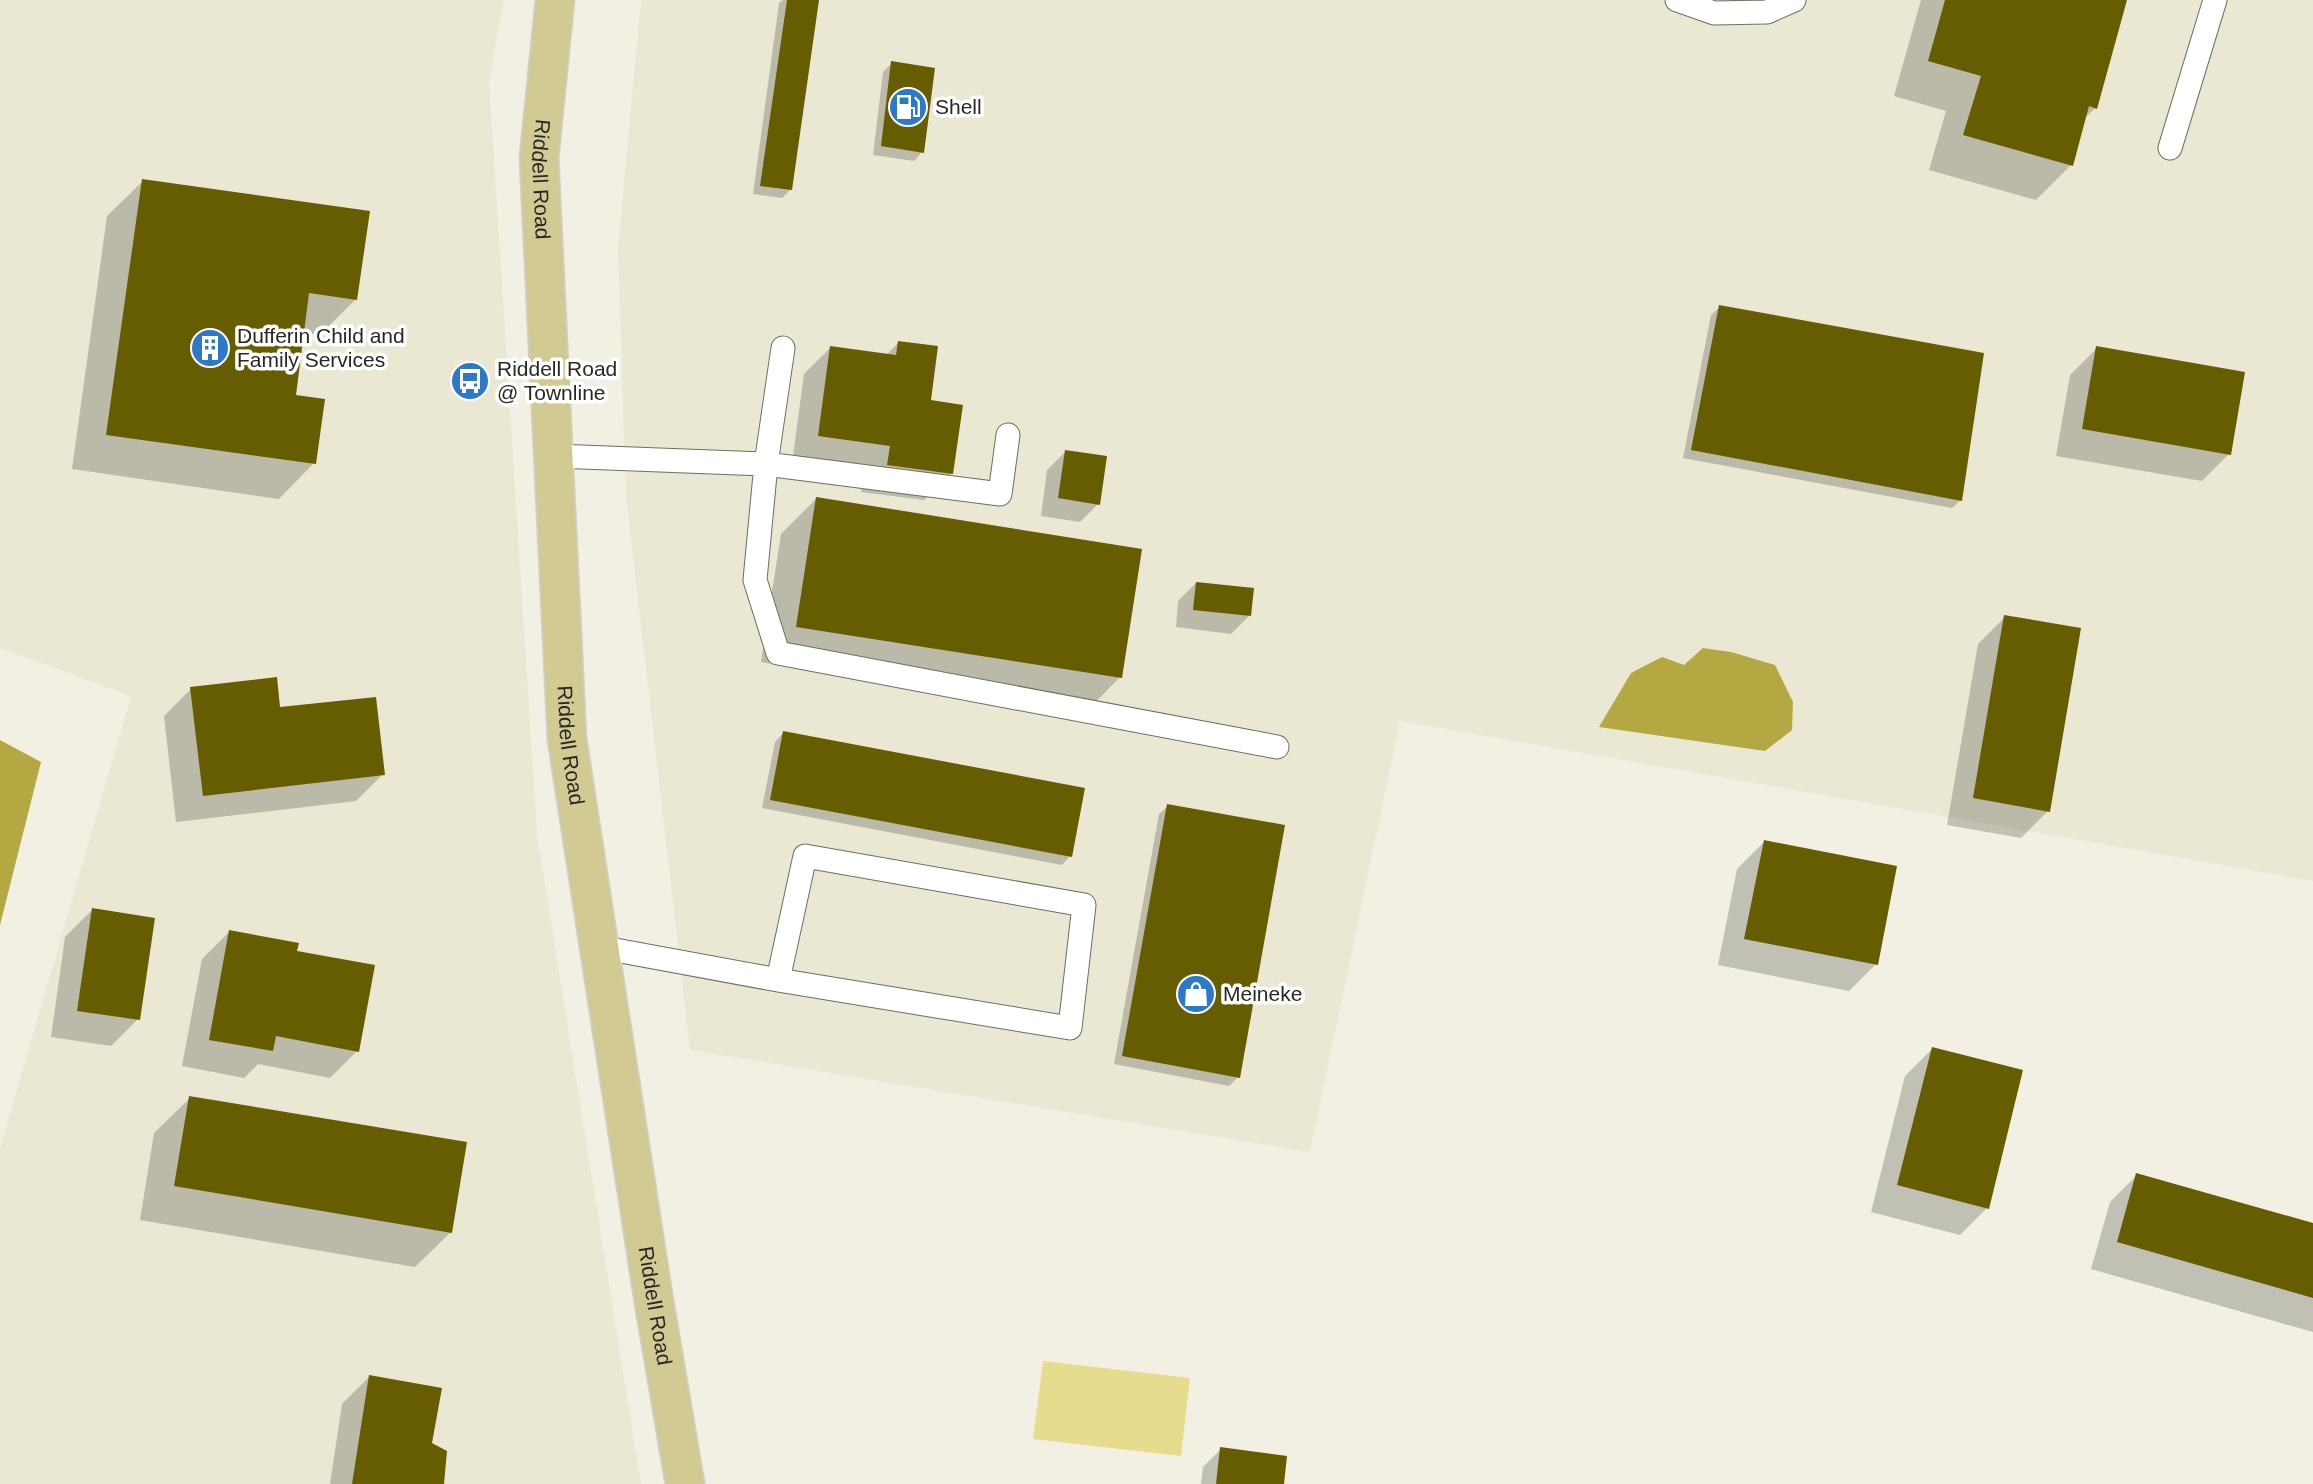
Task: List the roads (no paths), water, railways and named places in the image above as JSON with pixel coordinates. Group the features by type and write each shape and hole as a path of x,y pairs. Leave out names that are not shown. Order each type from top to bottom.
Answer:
{"main road":[{"name":"Riddell Road","path":"555,0 539,158 568,739 685,1484"}],"lane":[{"path":"1677,0 1714,13 1767,12 1794,0"},
{"path":"2170,148 2215,0"},
{"path":"783,348 766,464 755,580 778,653 1278,747"},
{"path":"555,456 766,464 1000,494 1008,435"},
{"path":"600,947 778,980 1070,1028 1084,905 805,856 778,980"}],"place":[{"name":"Shell","path":"908,107"},
{"name":"Dufferin Child and Family Services","path":"210,348"},
{"name":"Riddell Road @ Townline","path":"470,381"},
{"name":"Meineke","path":"1196,994"}]}
